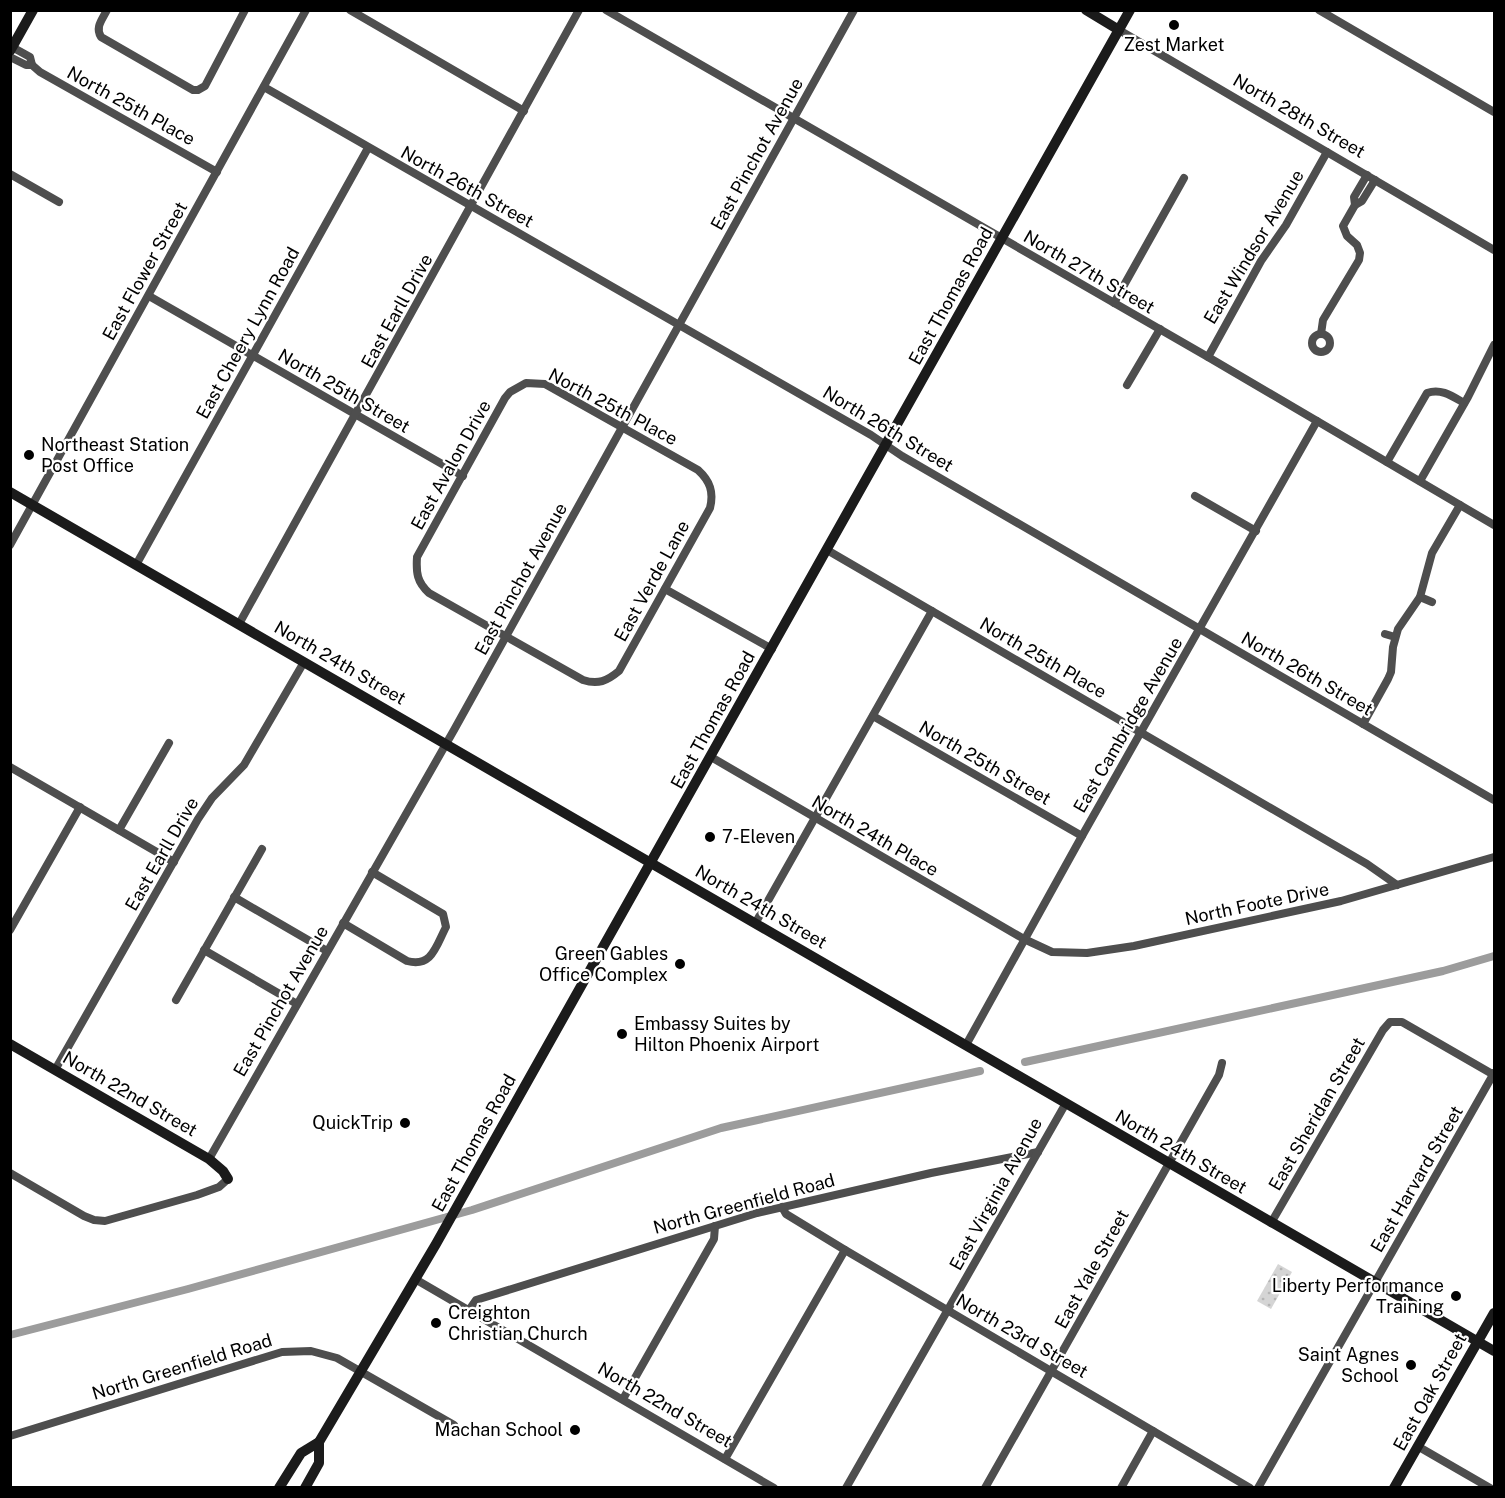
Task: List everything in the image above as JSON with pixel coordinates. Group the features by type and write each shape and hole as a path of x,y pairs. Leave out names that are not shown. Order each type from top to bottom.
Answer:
{"main road":[{"path":"11,52 33,10"},
{"name":"North 28th Street","path":"1086,10 1119,30"},
{"name":"East Thomas Road","path":"279,1488 301,1453 319,1442 445,1228 1130,10"},
{"name":"North 24th Street","path":"10,492 1494,1351"},
{"name":"North 22nd Street","path":"10,1044 209,1159 223,1171 228,1179"},
{"name":"East Oak Street","path":"1394,1488 1494,1312"},
{"name":"East Thomas Road","path":"305,1488 319,1463 319,1442"}],"street":[{"path":"107,10 99,26 98,32 101,37 193,90 205,86 245,10"},
{"name":"East Flower Street","path":"10,545 306,10"},
{"path":"350,10 524,111"},
{"name":"East Earll Drive","path":"239,624 579,10"},
{"name":"North 27th Street","path":"606,10 1160,329 1494,525"},
{"name":"East Pinchot Avenue","path":"209,1159 681,326 854,10"},
{"path":"1319,10 1494,112"},
{"name":"North 28th Street","path":"1119,30 1494,250"},
{"name":"North 25th Place","path":"11,52 30,57 32,65 48,76 217,172"},
{"name":"North 26th Street","path":"264,87 871,435 1494,800"},
{"name":"East Cheery Lynn Road","path":"136,565 368,148"},
{"name":"East Windsor Avenue","path":"1208,357 1327,152"},
{"path":"10,174 59,202"},
{"path":"1355,205 1354,197 1367,175"},
{"path":"1114,303 1184,178"},
{"path":"1321,334 1323,320 1359,260 1360,253 1357,244 1347,236 1343,226 1355,205 1362,201 1375,180"},
{"name":"North 25th Street","path":"149,296 462,476"},
{"path":"1127,385 1160,329"},
{"path":"1420,481 1494,345"},
{"name":"North 25th Place","path":"526,383 545,384 698,470 707,477 711,486"},
{"name":"East Avalon Drive","path":"505,637 429,593 418,580 417,557 505,398 510,392 526,383"},
{"path":"1387,462 1427,393 1435,390 1464,403"},
{"name":"East Cambridge Avenue","path":"966,1045 1317,421"},
{"name":"East Verde Lane","path":"505,637 591,683 603,682 619,671 710,508 711,486"},
{"path":"1195,495 1256,531"},
{"path":"1363,723 1391,672 1398,629 1420,597 1432,553 1460,505"},
{"name":"North 25th Place","path":"827,550 1367,864 1397,885"},
{"path":"665,589 772,649"},
{"path":"1420,597 1432,602"},
{"path":"756,922 932,611"},
{"path":"1385,634 1395,637"},
{"name":"East Earll Drive","path":"54,1070 206,806 236,775 251,755 304,662"},
{"name":"North 25th Street","path":"873,716 1082,836"},
{"path":"119,830 169,743"},
{"name":"North 24th Place","path":"711,758 1024,939"},
{"path":"10,767 174,862"},
{"path":"10,930 80,807"},
{"path":"176,1000 262,849"},
{"name":"North Foote Drive","path":"1024,939 1052,952 1087,953 1134,946 1341,901 1494,857"},
{"path":"343,923 407,961 423,963 431,955 446,927 442,914 372,872"},
{"path":"234,897 327,951"},
{"path":"204,950 297,1004"},
{"name":"East Sheridan Street","path":"1271,1223 1383,1030 1390,1022 1402,1022 1494,1074"},
{"name":"East Yale Street","path":"985,1488 1169,1164 1218,1075 1222,1063"},
{"name":"East Harvard Street","path":"1258,1488 1494,1074"},
{"name":"East Virginia Avenue","path":"846,1488 1066,1103"},
{"name":"North Greenfield Road","path":"468,1310 476,1300 782,1207 931,1173 1038,1152"},
{"path":"10,1173 84,1216 105,1221 197,1195 219,1187 228,1179"},
{"name":"North 23rd Street","path":"782,1207 786,1214 845,1250 1250,1488"},
{"path":"623,1399 714,1239 715,1226"},
{"path":"725,1459 845,1250"},
{"name":"North 22nd Street","path":"415,1279 774,1488"},
{"name":"North Greenfield Road","path":"10,1436 282,1352 302,1350 327,1354 454,1425"},
{"path":"1121,1488 1154,1431"},
{"path":"1419,1447 1490,1488"}],"shaded area":[{"path":"1278,1264 1292,1272 1271,1309 1257,1301"}],"waterway":[{"path":"1025,1062 1443,971 1494,956"},
{"path":"10,1335 188,1289 472,1210 721,1128 980,1071"}],"place":[{"name":"Zest Market","path":"1174,25"},
{"name":"Northeast Station Post Office","path":"29,455"},
{"name":"7-Eleven","path":"710,837"},
{"name":"Green Gables Office Complex","path":"680,964"},
{"name":"Embassy Suites by Hilton Phoenix Airport","path":"622,1034"},
{"name":"QuickTrip","path":"405,1123"},
{"name":"Liberty Performance Training","path":"1456,1296"},
{"name":"Creighton Christian Church","path":"436,1323"},
{"name":"Saint Agnes School","path":"1411,1365"},
{"name":"Machan School","path":"575,1430"}]}
